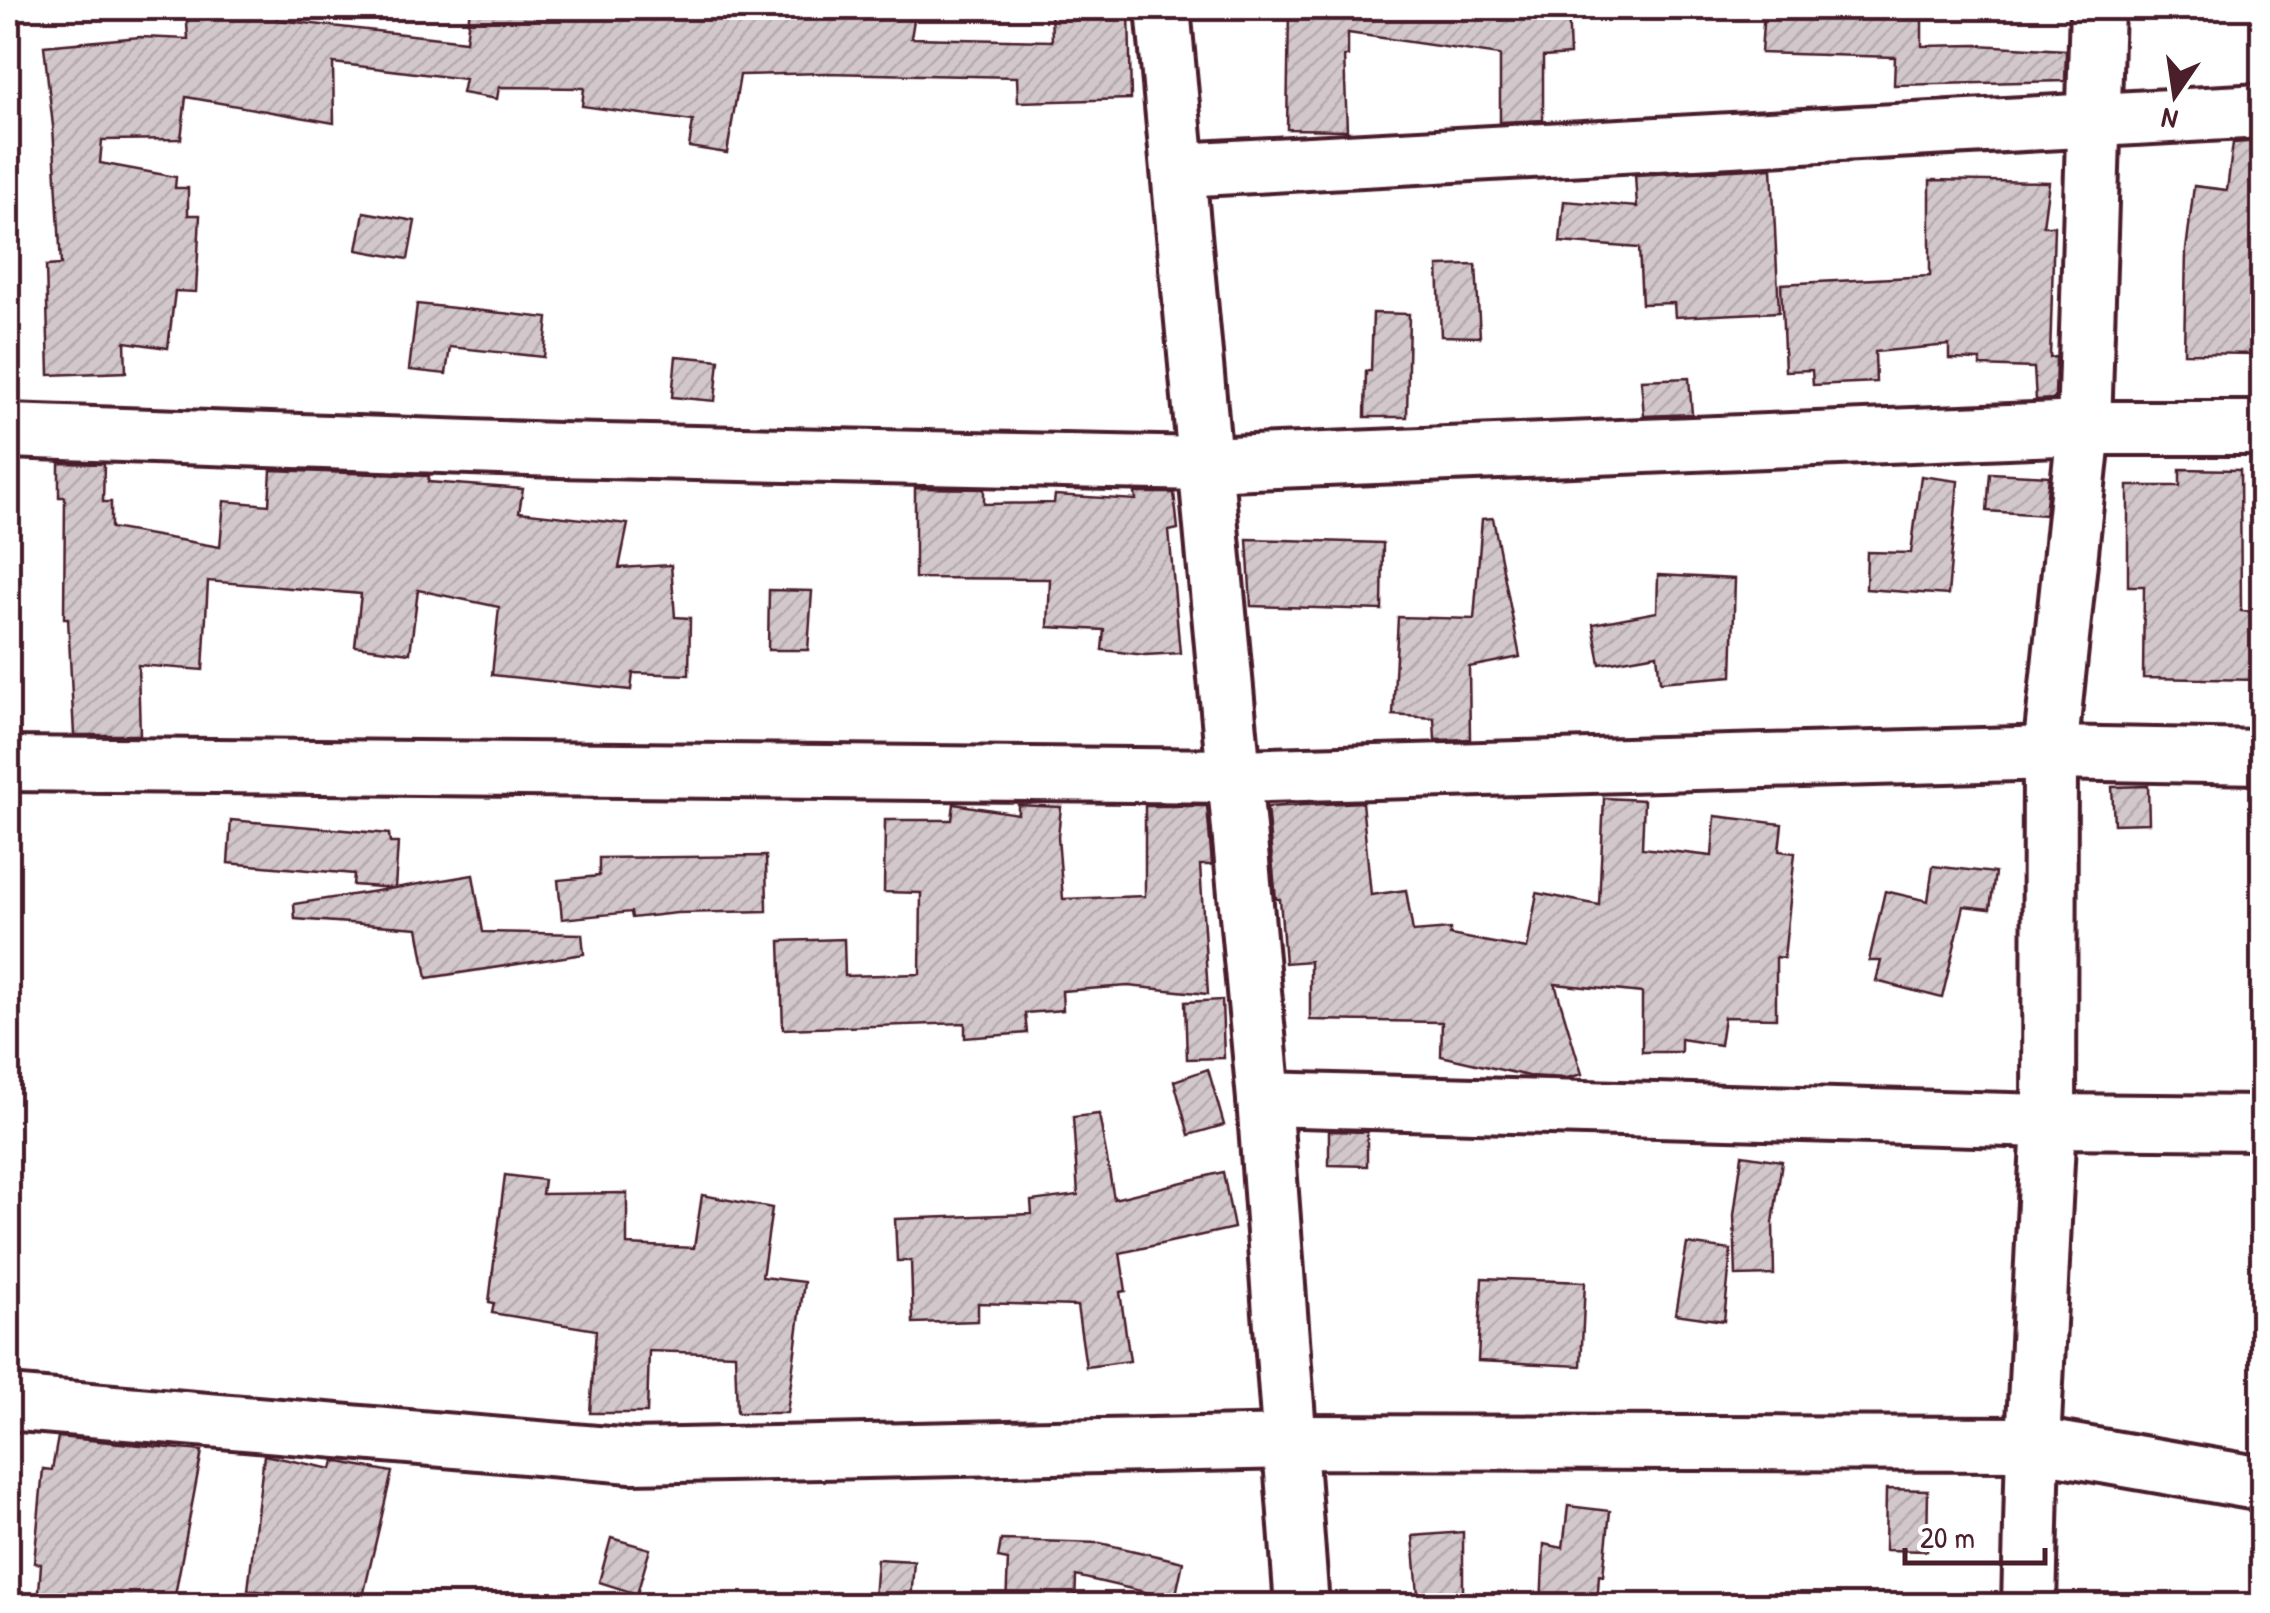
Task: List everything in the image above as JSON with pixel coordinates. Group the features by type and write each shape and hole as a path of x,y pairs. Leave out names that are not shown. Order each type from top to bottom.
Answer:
{"street":[{"path":"1163,8 1264,1100 1302,1606"},
{"path":"2029,1606 2049,1120 2050,752 2084,428 2097,8"},
{"path":"1180,170 2262,111"},
{"path":"8,432 558,450 1204,464 2084,428 2262,428"},
{"path":"8,764 1235,776 2050,752 2262,757"},
{"path":"1264,1100 2262,1123"},
{"path":"8,1403 632,1456 1292,1442 2033,1444 2262,1484"}],"building":[{"path":"186,8 278,8 277,20 466,41 470,8 916,8 911,38 1052,41 1051,8 1129,11 1131,99 1018,102 1017,77 740,75 727,153 689,147 693,121 582,106 584,88 499,87 497,99 462,93 465,79 333,63 334,123 186,97 181,139 102,140 100,163 176,177 175,188 188,188 188,215 200,215 196,292 175,291 168,348 125,342 126,372 49,375 46,266 61,265 44,46 140,37 188,39"},
{"path":"1568,8 1570,55 1543,57 1543,120 1500,122 1500,55 1348,33 1348,56 1344,56 1347,130 1287,129 1289,11"},
{"path":"1764,9 1922,15 1922,46 2066,50 2065,81 1894,85 1895,57 1761,53"},
{"path":"2262,141 2262,339 2258,339 2257,354 2184,353 2186,250 2194,186 2227,190 2233,143"},
{"path":"1772,168 1779,312 1675,317 1674,303 1642,304 1639,248 1560,242 1564,201 1637,207 1635,175"},
{"path":"1930,180 2049,182 2043,226 2054,226 2050,358 2056,357 2055,399 2036,400 2034,368 1980,366 1980,360 1949,359 1949,345 1875,352 1876,382 1813,385 1812,370 1785,371 1781,284 1930,276"},
{"path":"364,212 415,221 408,259 357,250"},
{"path":"1476,265 1480,337 1441,336 1438,266"},
{"path":"417,304 548,318 544,357 450,347 446,374 409,370"},
{"path":"1373,313 1409,314 1407,417 1365,417"},
{"path":"676,356 719,360 715,401 672,397"},
{"path":"1689,378 1692,414 1644,416 1641,380"},
{"path":"59,463 104,464 103,502 111,502 111,528 220,547 224,501 269,505 271,470 429,476 428,482 523,489 519,512 628,524 619,568 671,565 675,617 690,618 689,675 633,673 631,690 492,675 499,607 418,590 410,653 355,646 361,594 208,581 203,670 138,665 140,735 74,735 68,618 64,618 65,497 59,497"},
{"path":"2180,469 2240,470 2241,611 2262,612 2262,680 2143,678 2144,586 2128,586 2128,486 2180,486"},
{"path":"1990,473 2049,476 2045,515 1987,511"},
{"path":"1921,476 1958,481 1948,595 1866,589 1867,552 1911,553"},
{"path":"915,488 984,489 984,504 1054,503 1055,495 1136,500 1135,493 1174,493 1178,529 1169,531 1180,653 1145,655 1102,650 1104,630 1048,627 1050,579 915,578"},
{"path":"1493,518 1520,657 1469,667 1470,739 1435,740 1434,718 1393,715 1398,617 1474,619 1482,519"},
{"path":"1247,539 1383,543 1382,610 1251,606"},
{"path":"1658,575 1735,579 1732,676 1660,682 1657,654 1600,664 1593,624 1657,612"},
{"path":"769,590 812,591 808,650 768,650"},
{"path":"2148,786 2149,823 2114,824 2112,787"},
{"path":"1604,798 1644,800 1642,848 1712,856 1715,816 1782,824 1779,851 1795,853 1784,958 1776,957 1776,1018 1724,1017 1720,1045 1681,1039 1681,1052 1642,1052 1642,993 1555,984 1582,1074 1567,1078 1528,1076 1441,1056 1442,1022 1310,1020 1310,961 1285,963 1267,807 1362,802 1371,895 1406,890 1413,932 1450,929 1450,935 1527,949 1537,893 1599,905"},
{"path":"954,804 1018,814 1018,805 1061,807 1058,837 1063,899 1145,896 1145,806 1207,806 1212,865 1200,865 1208,994 1128,986 1062,991 1063,1010 1025,1013 1027,1033 965,1038 965,1023 783,1029 780,941 844,939 845,976 920,974 921,893 884,892 885,820 952,820"},
{"path":"231,820 389,834 390,843 398,843 395,888 353,885 354,874 228,863"},
{"path":"766,856 767,911 632,918 631,912 562,919 558,880 599,876 599,858"},
{"path":"1933,866 1995,873 1990,909 1964,906 1942,998 1876,981 1881,961 1869,961 1885,891 1928,901"},
{"path":"473,875 483,932 582,934 584,954 427,978 418,928 295,919 294,904"},
{"path":"1222,1000 1224,1058 1187,1059 1185,1002"},
{"path":"1208,1069 1224,1125 1189,1135 1174,1081"},
{"path":"1099,1114 1114,1199 1223,1172 1234,1228 1120,1253 1126,1291 1120,1292 1130,1361 1086,1367 1077,1306 978,1303 978,1321 913,1323 911,1261 897,1261 895,1219 1032,1214 1031,1201 1078,1195 1073,1117"},
{"path":"1329,1131 1367,1132 1367,1166 1329,1165"},
{"path":"1742,1155 1782,1161 1773,1223 1774,1275 1736,1276 1734,1215"},
{"path":"505,1175 544,1180 542,1194 627,1193 627,1245 694,1248 702,1195 772,1208 762,1277 804,1282 787,1413 737,1413 735,1354 649,1351 647,1413 590,1413 596,1330 492,1313 494,1303 489,1302"},
{"path":"1687,1244 1731,1250 1724,1321 1675,1314"},
{"path":"1482,1278 1585,1282 1581,1366 1478,1361"},
{"path":"58,1437 202,1451 173,1606 38,1606 41,1564 34,1563 43,1469 52,1470"},
{"path":"264,1455 332,1469 334,1461 392,1472 362,1601 248,1590"},
{"path":"1886,1489 1928,1490 1927,1551 1885,1550"},
{"path":"1568,1506 1610,1511 1597,1606 1541,1606 1544,1544 1563,1548"},
{"path":"1463,1532 1463,1606 1419,1606 1413,1536"},
{"path":"611,1538 650,1549 637,1594 599,1582"},
{"path":"1001,1540 1100,1543 1183,1562 1175,1599 1076,1576 1075,1606 1006,1606 1008,1560 998,1558"},
{"path":"877,1559 914,1561 911,1602 874,1600"}]}
